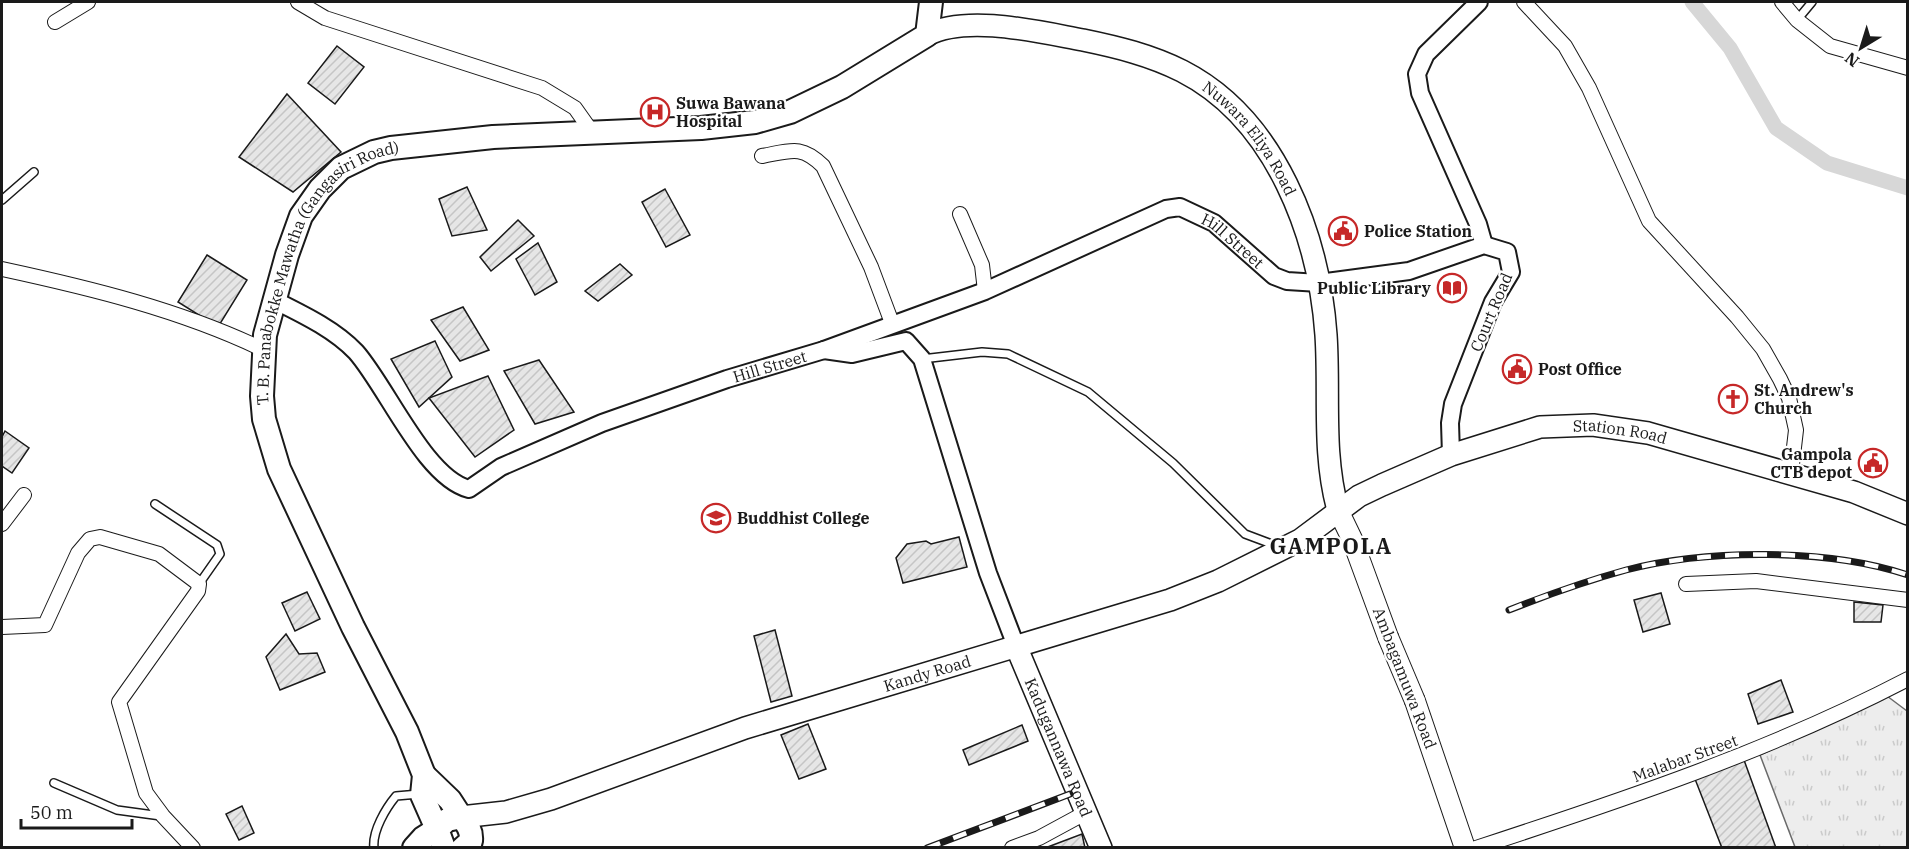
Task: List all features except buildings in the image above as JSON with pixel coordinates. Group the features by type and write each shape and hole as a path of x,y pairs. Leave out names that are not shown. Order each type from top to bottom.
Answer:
{"highway":[{"path":"927,35 931,2"},
{"name":"T. B. Panabokke Mawatha (Gangasiri Road)","path":"440,838 396,707 353,627 279,469 264,419 264,350 274,300 301,216 331,177 358,159 391,148 440,141 732,126 790,112 842,87 927,35"},
{"name":"T. B. Panabokke Mawatha (Gangasiri Road)","path":"423,785 450,800 469,828 469,845"},
{"path":"414,848 440,838 447,820 460,817"}],"main road":[{"name":"Nuwara Eliya Road","path":"927,35 942,28 960,26 1058,35 1134,52 1169,65 1197,80 1232,110 1268,152 1301,216 1312,247 1326,337 1329,472 1338,510"},
{"name":"Station Road","path":"1338,510 1359,496 1451,455 1521,431 1540,427 1593,424 1648,434 1791,473 1876,500 1908,514"},
{"name":"Kandy Road","path":"460,817 506,812 589,786 745,728 1170,600 1218,581 1281,549 1316,530 1338,510"},
{"name":"Ambagamuwa Road","path":"1338,510 1416,701 1465,848"},
{"name":"Kadugannawa Road","path":"1016,646 1101,848"},
{"name":"Kandy Road","path":"469,845 506,812"}],"street":[{"path":"55,22 88,2"},
{"path":"298,2 325,18 542,88 575,108 592,132"},
{"path":"1319,283 1409,271 1484,244 1478,224 1420,93 1417,74 1426,54 1479,2"},
{"path":"1524,2 1565,46 1589,88 1649,221 1737,317 1763,350 1780,379 1789,398 1796,430 1791,473"},
{"path":"1782,2 1797,20 1830,46 1908,68"},
{"path":"762,156 801,150 812,155 823,166 872,267 892,324"},
{"name":"Hill Street","path":"274,300 334,333 356,352 434,465 457,486 469,489 501,468 602,423 727,379 824,350 985,291 1145,217 1180,207 1214,223 1274,276 1287,281 1319,283"},
{"path":"960,214 982,265 985,291"},
{"name":"Court Road","path":"1451,455 1450,423 1453,404 1493,302 1511,272 1507,252 1484,244"},
{"path":"2,269 94,289 233,335 264,350"},
{"path":"824,350 852,354 906,341 922,359 988,573 1016,646"},
{"path":"2,524 24,495"},
{"path":"2,627 45,625 78,553 90,539 100,537 159,554 199,584 198,591 119,702 146,793 163,816 193,848"},
{"path":"1686,584 1756,581 1908,600"},
{"name":"Malabar Street","path":"1476,848 1569,818 1772,743 1821,723 1904,681"},
{"path":"1012,848 1039,838 1087,812"}],"lane":[{"path":"1797,20 1812,2"},
{"path":"2,200 34,172"},
{"path":"922,359 982,352 1008,354 1088,392 1173,463 1245,534 1281,549"},
{"path":"155,504 217,544 220,554 199,584"},
{"path":"54,783 117,810 163,816"},
{"path":"374,848 373,841 388,806 396,796 423,785"}],"green space":[{"path":"1887,696 1907,711 1907,847 1795,847 1760,755"}],"waterway":[{"path":"1692,2 1730,48 1776,128 1827,163 1908,188"}],"railway":[{"path":"1509,610 1567,588 1626,570 1693,558 1767,554 1805,556 1876,566 1908,575"},
{"path":"927,848 1070,794"}],"place":[{"name":"Suwa Bawana Hospital","path":"655,112"},
{"name":"Police Station","path":"1343,231"},
{"name":"Public Library","path":"1452,288"},
{"name":"Post Office","path":"1517,369"},
{"name":"St. Andrew's Church","path":"1733,399"},
{"name":"Gampola CTB depot","path":"1873,463"},
{"name":"Buddhist College","path":"716,518"}],"district":[{"name":"GAMPOLA","path":"1331,546"}]}
